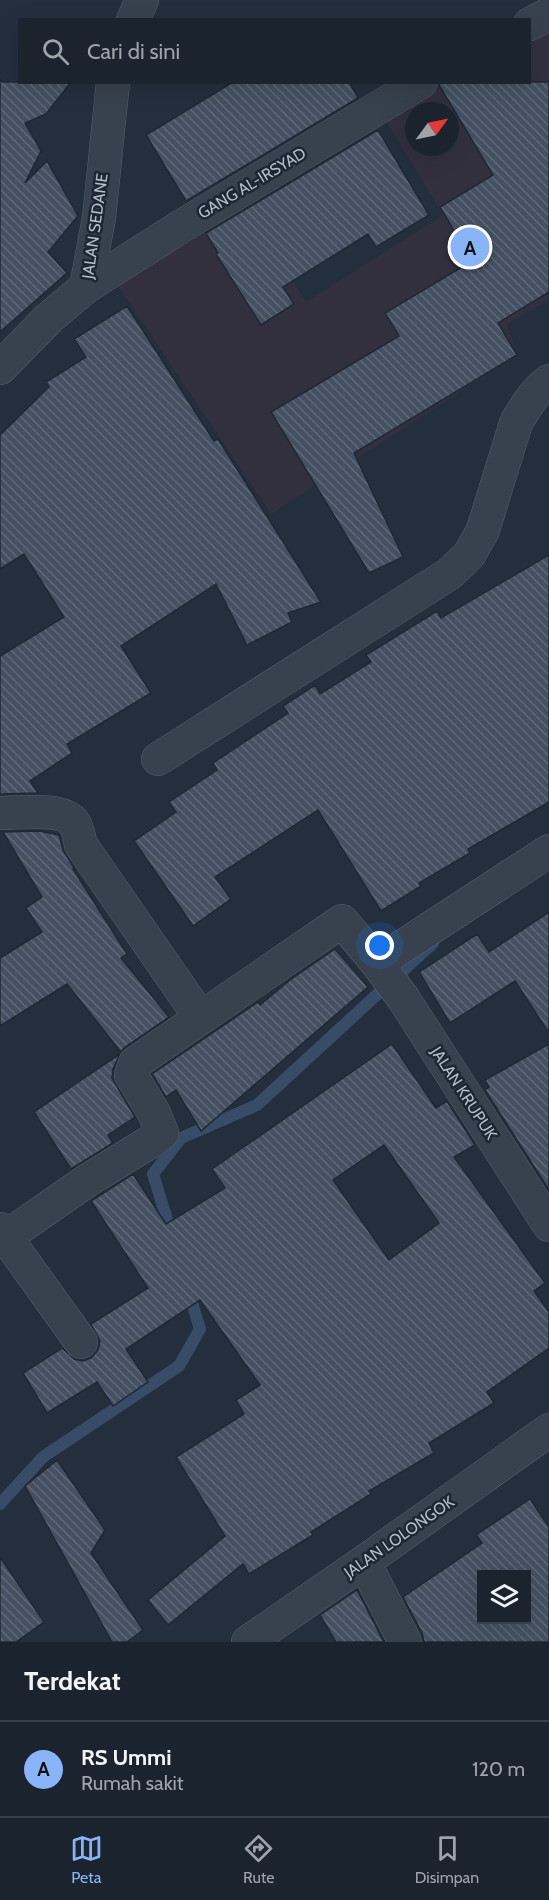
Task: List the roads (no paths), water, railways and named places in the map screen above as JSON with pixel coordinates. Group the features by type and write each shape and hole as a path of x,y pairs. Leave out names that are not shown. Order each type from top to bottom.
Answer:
{"street":[{"path":"134,18 141,0"},
{"path":"531,23 549,14"},
{"name":"JALAN SEDANE","path":"0,368 49,318 86,287 99,218 113,84"},
{"name":"GANG AL-IRSYAD","path":"86,287 180,227 417,84"},
{"path":"158,759 449,574 469,555 483,530 516,423 543,384 549,381"},
{"path":"0,813 46,812 68,817 74,823 81,845 200,1017 135,1062 132,1070 131,1075 154,1113 162,1133 3,1233 81,1342"},
{"path":"377,963 549,851"},
{"name":"JALAN KRUPUK","path":"200,1017 342,921 403,998 549,1225"},
{"name":"JALAN LOLONGOK","path":"248,1642 549,1430"},
{"path":"364,1562 405,1642"}],"waterway":[{"path":"173,1239 153,1174 181,1138 257,1105 433,943"},
{"path":"0,1504 43,1457 179,1366 200,1329 188,1290"}],"place":[{"name":"RS Ummi","path":"470,247"}]}
